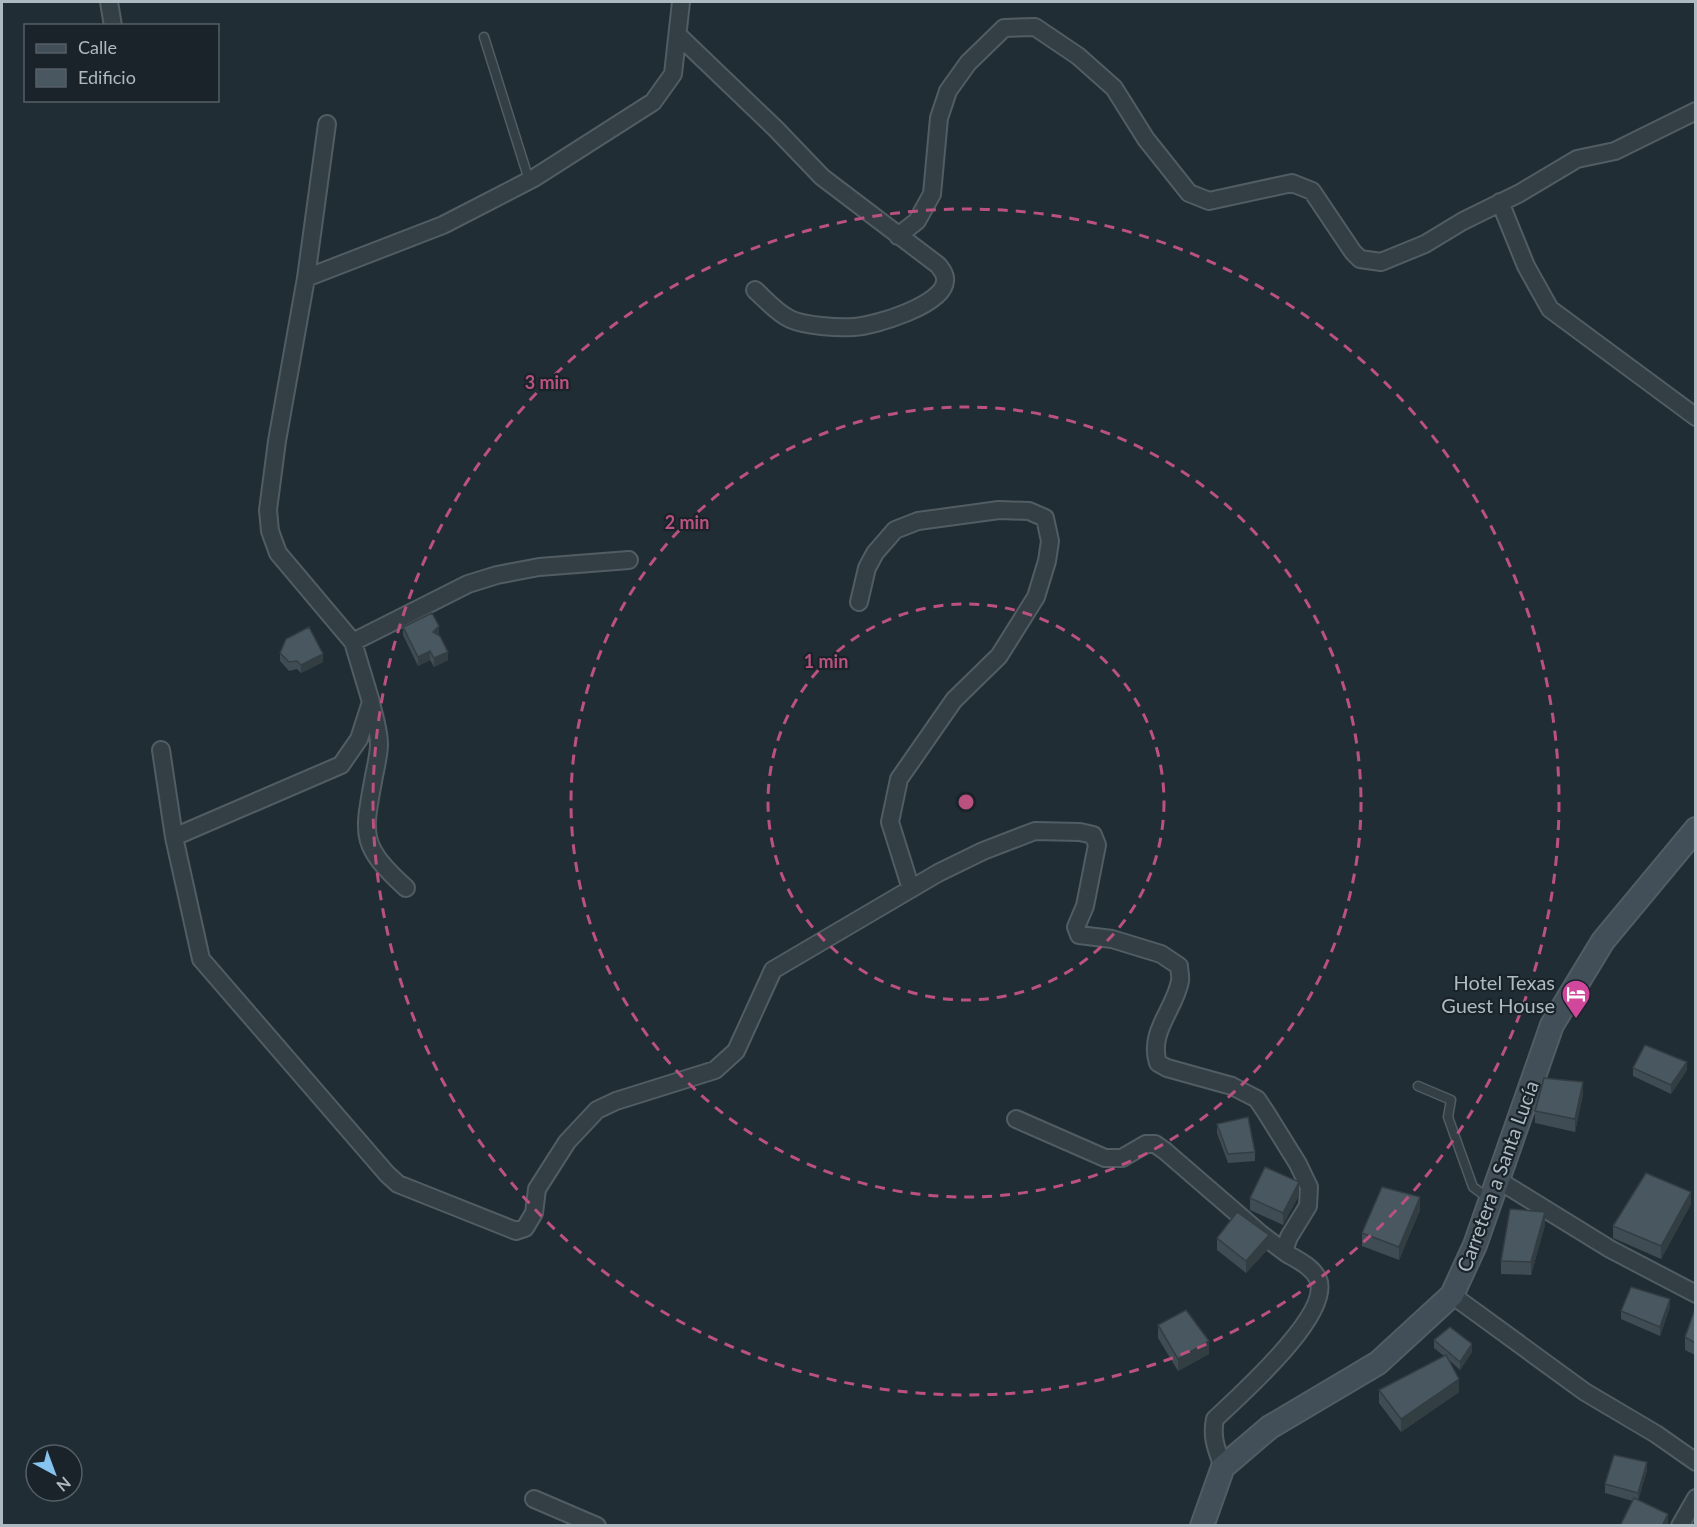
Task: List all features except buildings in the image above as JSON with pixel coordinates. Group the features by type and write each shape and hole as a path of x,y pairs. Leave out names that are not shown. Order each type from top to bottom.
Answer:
{"main road":[{"name":"Carretera a Santa Lucía","path":"1223,1467 1270,1427 1378,1363 1452,1295 1476,1245 1552,1025 1603,941 1695,829"},
{"path":"1202,1526 1223,1467"}],"street":[{"path":"109,2 113,24"},
{"path":"306,278 443,225 530,180 653,102 673,74 681,2"},
{"path":"898,236 917,221 932,194 939,118 948,91 968,63 1004,28 1035,27 1078,56 1114,88 1146,139 1189,193 1209,201 1292,183 1312,191 1360,259 1381,262 1425,244 1463,220 1520,193 1577,159 1615,151 1695,111"},
{"path":"678,35 776,129 822,177 938,265 944,273 946,283 941,291 927,303 893,320 855,327 809,324 790,319 755,290"},
{"path":"327,124 306,278 277,441 268,510 270,531 278,553 353,642 371,702 379,744 366,818 368,842 378,861 406,888"},
{"path":"1500,202 1526,266 1550,309 1695,417"},
{"path":"859,602 867,568 875,553 895,530 918,521 999,510 1029,511 1046,518 1050,541 1047,561 1036,597 999,656 954,700 899,779 890,822 911,889"},
{"path":"353,642 468,584 497,575 539,567 629,560"},
{"path":"174,837 341,765 359,738 371,702"},
{"path":"161,750 174,837 201,959 398,1184 516,1231 525,1227 534,1213 537,1190 567,1142 597,1110 616,1101 715,1070 736,1050 773,970 938,873 983,851 1035,831 1080,832 1093,835 1097,844 1094,865 1087,886 1085,906 1076,927 1079,934 1112,939 1161,954 1179,966 1181,980 1158,1033 1154,1051 1158,1063 1167,1068 1232,1086 1257,1099 1298,1164 1309,1187 1308,1206 1289,1237 1286,1253"},
{"path":"1016,1119 1105,1158 1122,1158 1146,1144 1155,1144 1261,1234 1312,1270 1319,1280 1319,1294 1314,1311 1285,1349 1215,1419 1212,1432 1223,1467"},
{"path":"1494,1190 1695,1294"},
{"path":"1452,1295 1585,1392 1656,1434 1695,1462"},
{"path":"1680,1526 1695,1498"},
{"path":"534,1499 597,1526"}],"lane":[{"path":"484,37 530,180"},
{"path":"1418,1086 1451,1100 1448,1117 1473,1187 1494,1190"}],"place":[{"name":"Hotel Texas Guest House","path":"1576,1020"}]}
